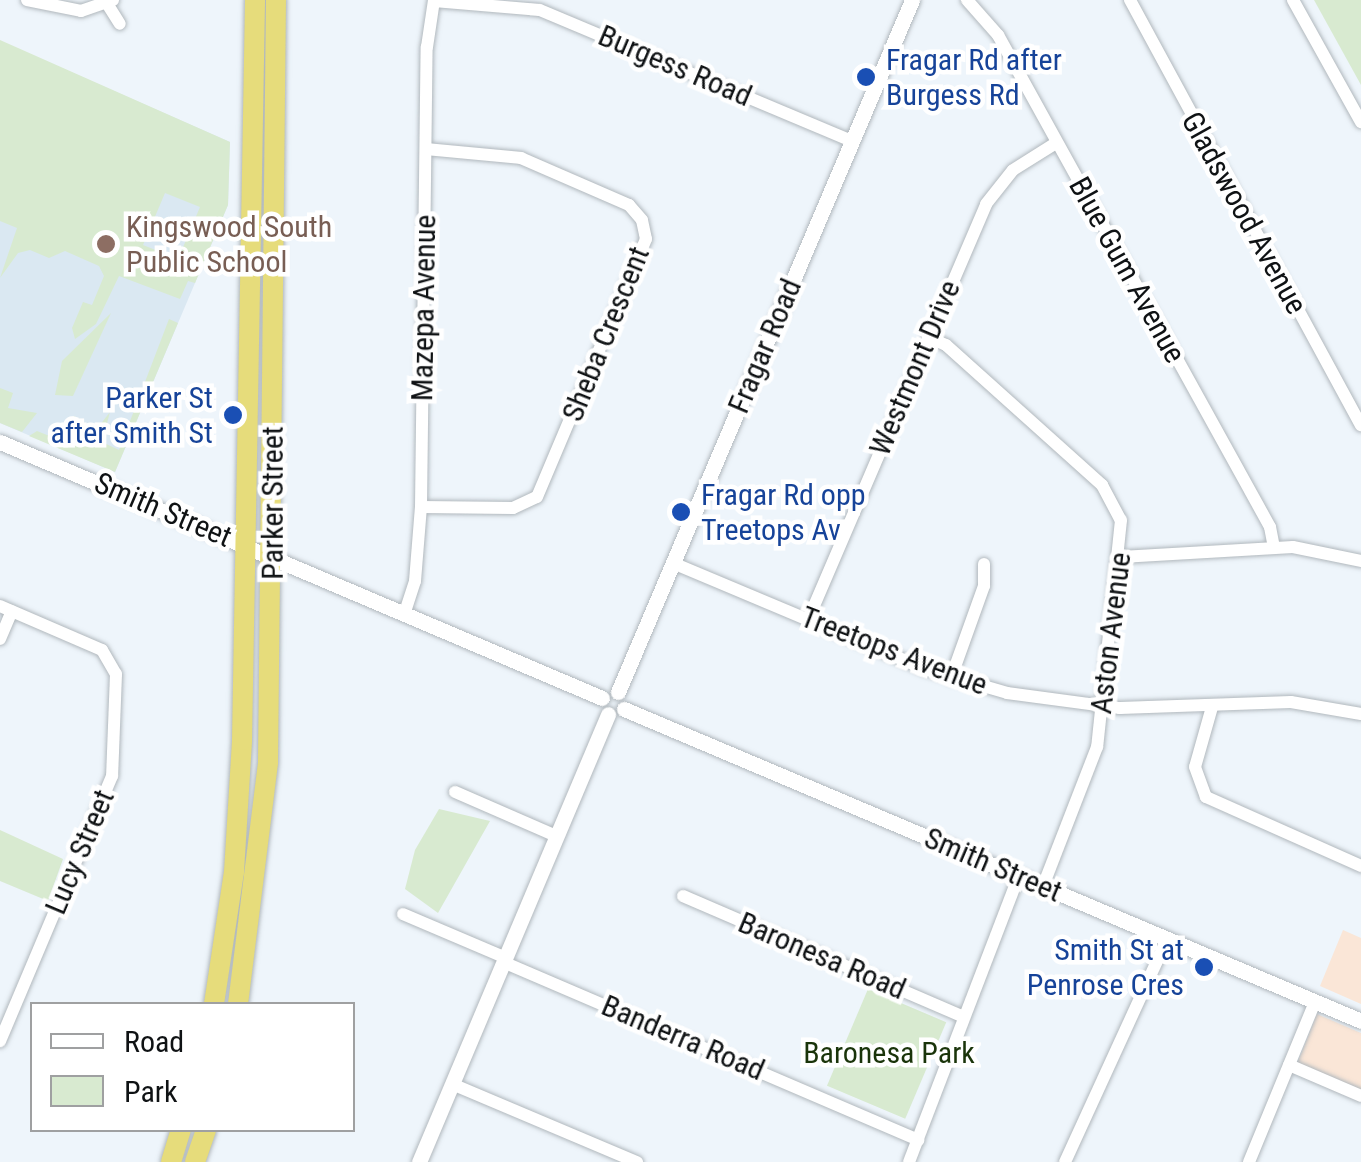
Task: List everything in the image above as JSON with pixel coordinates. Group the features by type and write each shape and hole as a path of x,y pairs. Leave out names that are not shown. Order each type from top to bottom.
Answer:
{"highway":[{"name":"Parker Street","path":"214,1002 238,819 247,545 255,0"},
{"name":"Parker Street","path":"238,1002 266,796 273,558 276,0"},
{"path":"171,1162 181,1132"},
{"path":"195,1162 205,1132"}],"street":[{"path":"27,0 81,12 110,2 120,24"},
{"name":"Fragar Road","path":"610,695 673,562 912,0"},
{"name":"Blue Gum Avenue","path":"967,0 992,26 1270,527 1274,548"},
{"name":"Gladswood Avenue","path":"1130,0 1361,425"},
{"path":"1293,0 1361,122"},
{"name":"Burgess Road","path":"434,1 540,10 852,141"},
{"name":"Mazepa Avenue","path":"404,615 416,580 421,507 426,150 434,1"},
{"name":"Westmont Drive","path":"808,620 991,195 1013,170 1056,143"},
{"name":"Sheba Crescent","path":"421,507 513,508 541,492 646,239 642,220 630,205 521,158 426,150"},
{"name":"Aston Avenue","path":"928,336 1108,491 1121,520 1121,557 1094,756 1042,886"},
{"name":"Smith Street","path":"0,442 404,615 610,695"},
{"path":"1121,557 1274,548 1361,562"},
{"name":"Treetops Avenue","path":"673,562 951,678 1103,706 1212,707 1303,702 1361,714"},
{"path":"951,678 984,586 984,564"},
{"path":"0,640 6,609"},
{"name":"Lucy Street","path":"0,1041 109,784 115,743 116,674 110,658 6,609"},
{"path":"608,714 624,708 610,695"},
{"path":"419,1162 608,714 610,695"},
{"path":"1212,707 1196,766 1206,797 1361,866"},
{"name":"Smith Street","path":"624,708 1361,1021"},
{"path":"455,792 556,836"},
{"path":"909,1162 1019,876"},
{"name":"Baronesa Road","path":"683,896 962,1016"},
{"name":"Banderra Road","path":"403,914 918,1140"},
{"path":"1064,1162 1167,939"},
{"path":"1249,1162 1316,1002"},
{"path":"1289,1065 1361,1096"},
{"path":"452,1084 636,1162"}],"shaded area":[{"name":"Kingswood South Public School","path":"50,63 230,142 228,205 115,472 0,423 0,182"},
{"path":"1343,930 1361,938 1361,1004 1320,986"},
{"path":"1317,1014 1361,1033 1361,1091 1297,1064"}],"green space":[{"path":"1314,0 1361,0 1361,85"},
{"path":"0,40 230,142 228,205 195,283 188,281 180,299 119,276 96,324 75,339 72,328 83,302 92,305 104,276 99,266 65,251 49,258 30,250 18,253 0,278 17,228 0,221","holes":["165,193 200,207 178,259 143,245"]},
{"path":"111,313 73,396 55,395 62,361"},
{"path":"169,319 178,323 115,472 29,436 37,431 67,443 74,416 96,430 110,412 102,442 119,450"},
{"path":"0,388 13,393 8,408 37,413 22,432 0,423"},
{"path":"439,809 490,821 438,913 405,889 415,850"},
{"path":"0,830 63,859 48,901 0,881"},
{"name":"Baronesa Park","path":"868,989 946,1022 905,1119 827,1086"}],"place":[{"name":"Fragar Rd after Burgess Rd","path":"866,77"},
{"name":"Kingswood South Public School","path":"106,244"},
{"name":"Parker St after Smith St","path":"233,415"},
{"name":"Fragar Rd opp Treetops Av","path":"681,512"},
{"name":"Smith St at Penrose Cres","path":"1204,967"}]}
